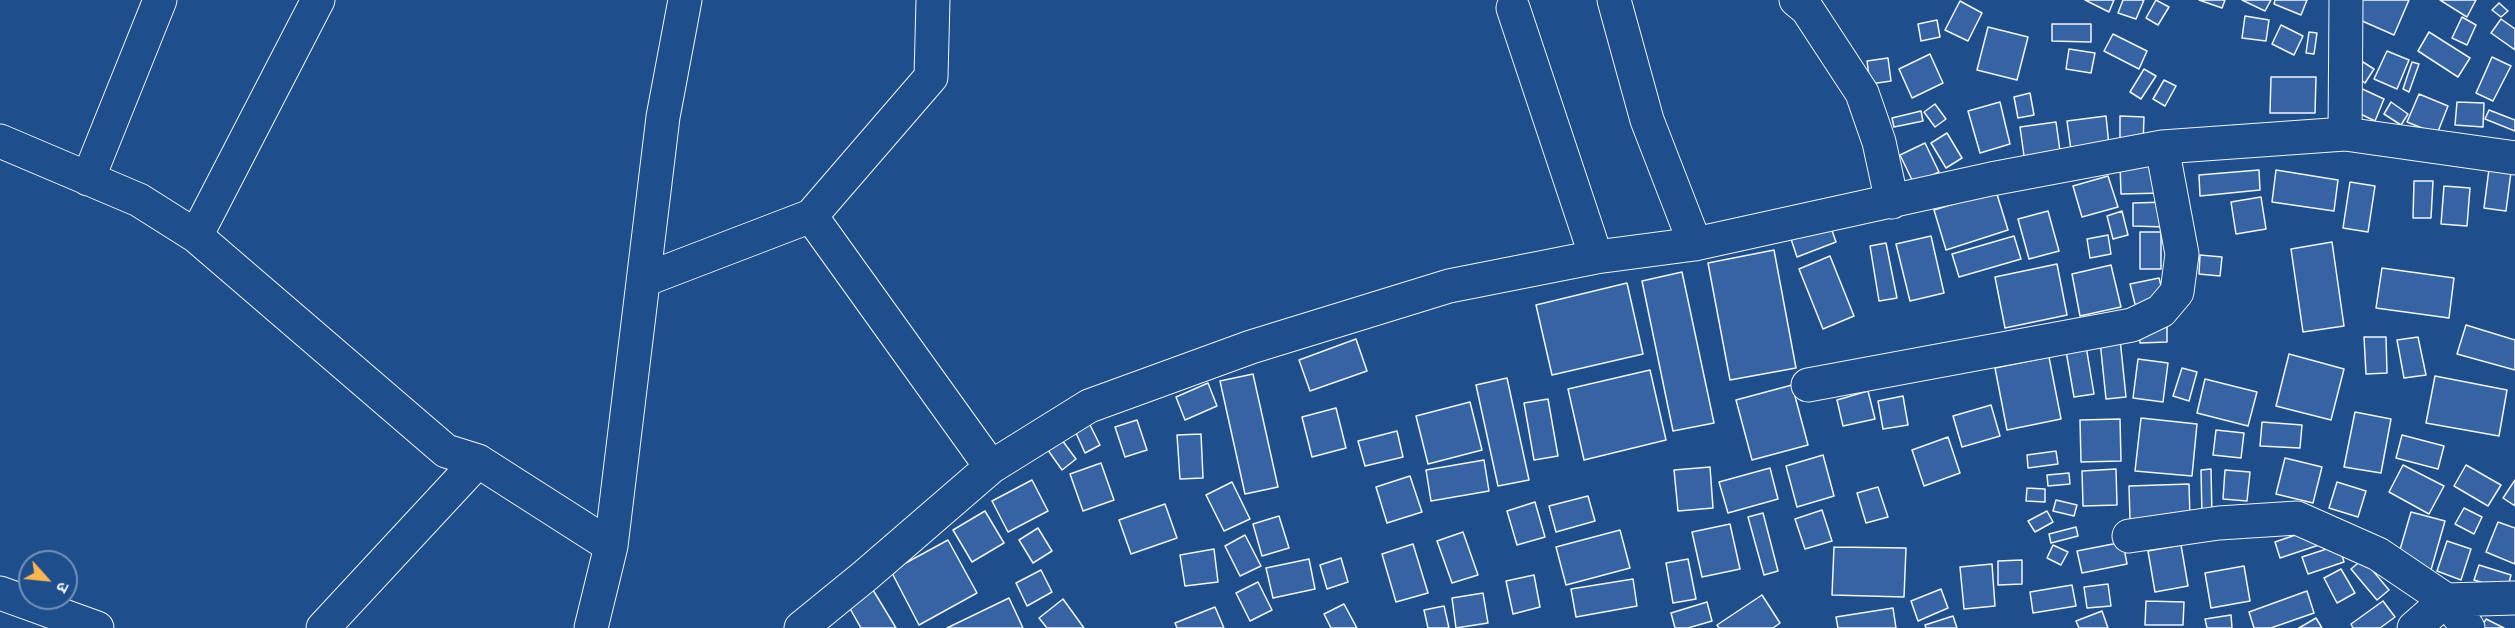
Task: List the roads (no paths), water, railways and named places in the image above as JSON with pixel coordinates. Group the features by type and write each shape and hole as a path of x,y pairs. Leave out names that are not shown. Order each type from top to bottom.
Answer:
{"street":[{"path":"88,179 160,0"},
{"path":"196,236 318,0"},
{"path":"591,628 611,546 663,117 685,0"},
{"path":"644,280 811,216 931,77 933,0"},
{"path":"1614,0 1647,120 1695,244"},
{"path":"1796,0 1807,9 1862,93 1879,142 1892,202"},
{"path":"2345,134 2346,0"},
{"path":"1513,8 1596,257"},
{"path":"801,628 991,467 1089,406 1251,347 1449,286 1596,257 1695,244 1991,179 2162,147 2345,134 2515,158"},
{"path":"1,143 139,200 196,236 446,452 478,461 611,546"},
{"path":"1808,385 2132,325 2162,311 2177,292 2182,254 2162,147"},
{"path":"811,216 991,467"},
{"path":"323,628 478,461"},
{"path":"2129,536 2219,523 2296,518 2378,554 2446,600 2468,628"},
{"path":"0,593 97,628"},
{"path":"2414,628 2446,600 2515,598"}]}
